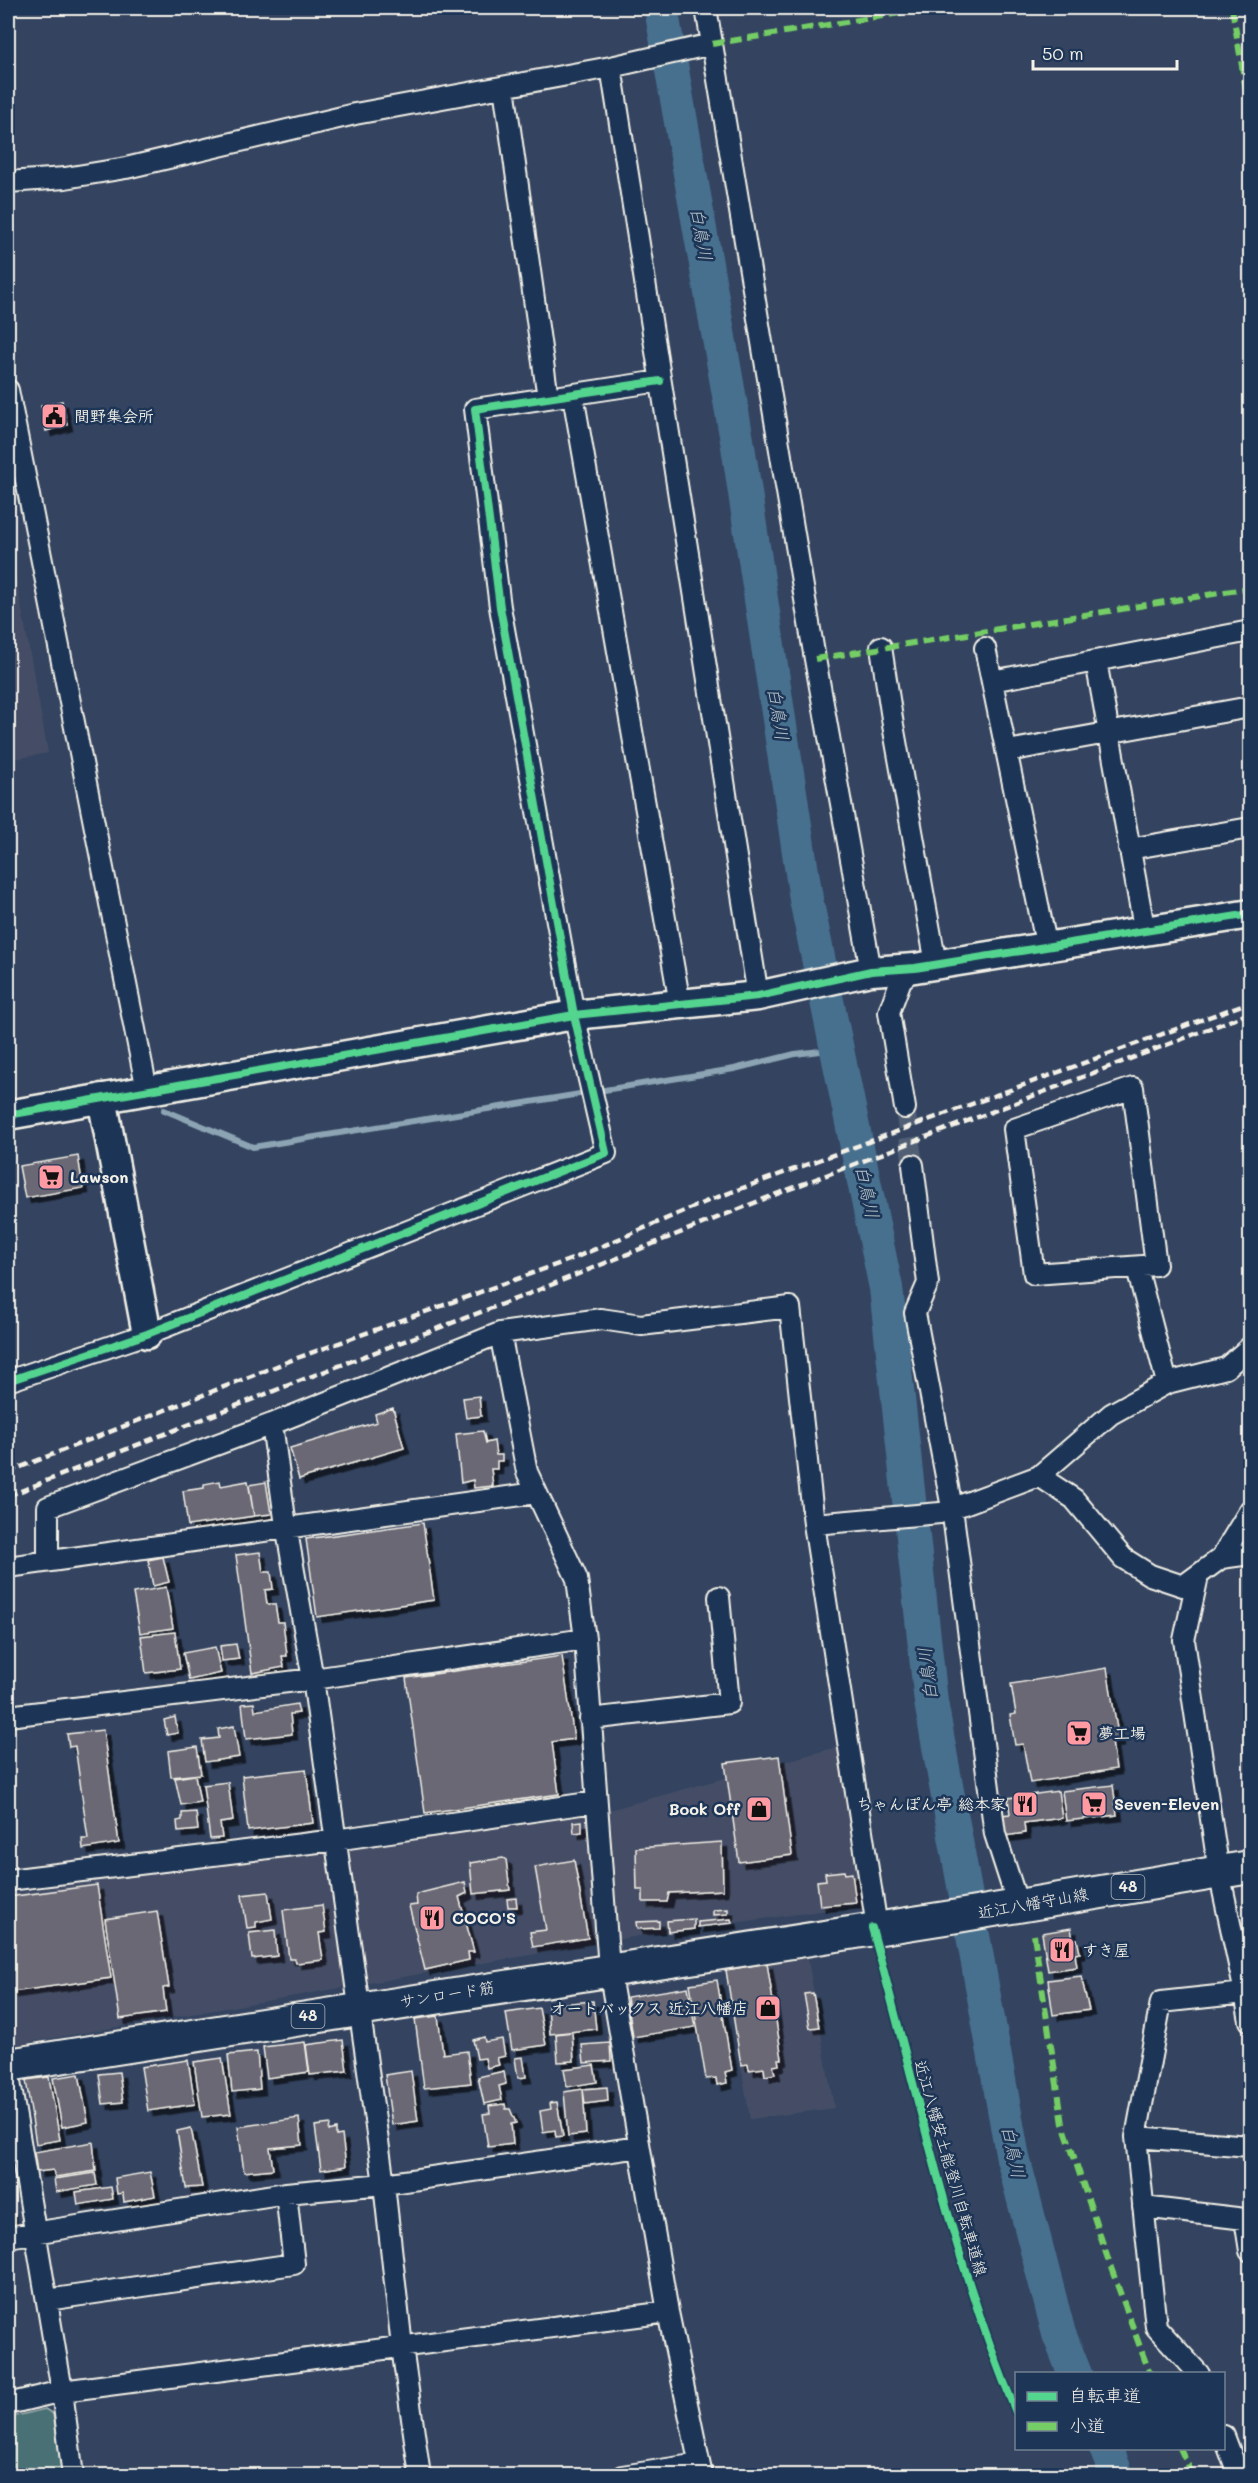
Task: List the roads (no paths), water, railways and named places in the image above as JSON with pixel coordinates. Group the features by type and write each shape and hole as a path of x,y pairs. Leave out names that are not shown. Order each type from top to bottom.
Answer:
{"main road":[{"name":"近江八幡守山線","path":"882,1926 1251,1867"},
{"name":"サンロード筋","path":"8,2065 882,1926"}],"street":[{"path":"706,8 823,704 871,971"},
{"path":"8,182 65,178 126,168 355,114 611,68 712,44"},
{"path":"611,68 758,996"},
{"path":"504,87 548,398"},
{"path":"8,1381 147,1334 606,1153 574,1015 500,607 475,409 660,381"},
{"path":"8,390 147,1090"},
{"path":"573,395 680,1004"},
{"path":"993,681 1251,631"},
{"path":"881,646 925,966"},
{"path":"985,648 1047,948"},
{"path":"1096,661 1145,933"},
{"path":"1008,751 1251,706"},
{"path":"1129,849 1251,828"},
{"path":"8,1115 574,1015 758,996 871,971 925,966 1047,948 1251,914"},
{"path":"905,1108 889,1012 901,980 925,966"},
{"path":"1133,1088 1156,1265 1137,1268 1034,1274 1014,1129 1133,1088"},
{"path":"102,1098 147,1334"},
{"path":"912,1165 928,1283 915,1312 995,1834 1012,1906"},
{"path":"1137,1268 1167,1383"},
{"path":"48,1560 48,1507 272,1424 500,1333 601,1318 641,1325 790,1307 814,1524 882,1926"},
{"path":"500,1333 527,1472 577,1579 585,1639 595,1802 609,1970 668,2312 701,2470 622,2475"},
{"path":"814,1524 946,1511 1039,1476 1111,1414 1167,1383 1226,1368 1251,1347"},
{"path":"272,1424 286,1526 314,1679 384,2184 402,2347 420,2475"},
{"path":"1039,1476 1074,1499 1123,1558 1150,1575 1183,1586 1221,1558 1251,1510"},
{"path":"8,1567 286,1526 536,1493"},
{"path":"1221,1558 1251,1554"},
{"path":"1198,1576 1184,1640 1219,1872 1251,2021"},
{"path":"590,1719 729,1703 719,1597"},
{"path":"8,1716 314,1679 585,1639"},
{"path":"8,1880 335,1840 595,1802"},
{"path":"1197,2372 1156,2327 1136,2137 1161,2002 1245,1993"},
{"path":"8,2070 48,2300 72,2475"},
{"path":"1136,2137 1250,2146 1251,2141"},
{"path":"8,2237 36,2230 286,2193 384,2184 639,2147"},
{"path":"48,2300 294,2264 286,2193"},
{"path":"1143,2206 1245,2219 1251,2252"},
{"path":"8,2404 62,2391 668,2312"},
{"path":"1225,2439 1239,2475"}],"waterway":[{"name":"白鳥川","path":"661,8 738,446 806,899 886,1288 931,1702 1013,2158 1059,2334 1074,2372"},
{"path":"164,1110 253,1147 734,1069 795,1054 837,1049"},
{"name":"白鳥川","path":"1107,2450 1117,2476"}],"tunnel":[{"path":"905,1108 913,1165"}],"railway":[{"path":"8,1472 297,1358 572,1259 710,1200 1250,1002"},
{"path":"8,1496 299,1381 531,1293 774,1195 1250,1013"}],"place":[{"name":"間野集会所","path":"54,416"},
{"name":"Lawson","path":"51,1177"},
{"name":"夢工場","path":"1079,1733"},
{"name":"ちゃんぽん亭 総本家","path":"1025,1804"},
{"name":"Seven-Eleven","path":"1094,1804"},
{"name":"Book Off","path":"759,1809"},
{"name":"COCO'S","path":"432,1918"},
{"name":"すき屋","path":"1062,1950"},
{"name":"オートバックス 近江八幡店","path":"768,2008"}]}
